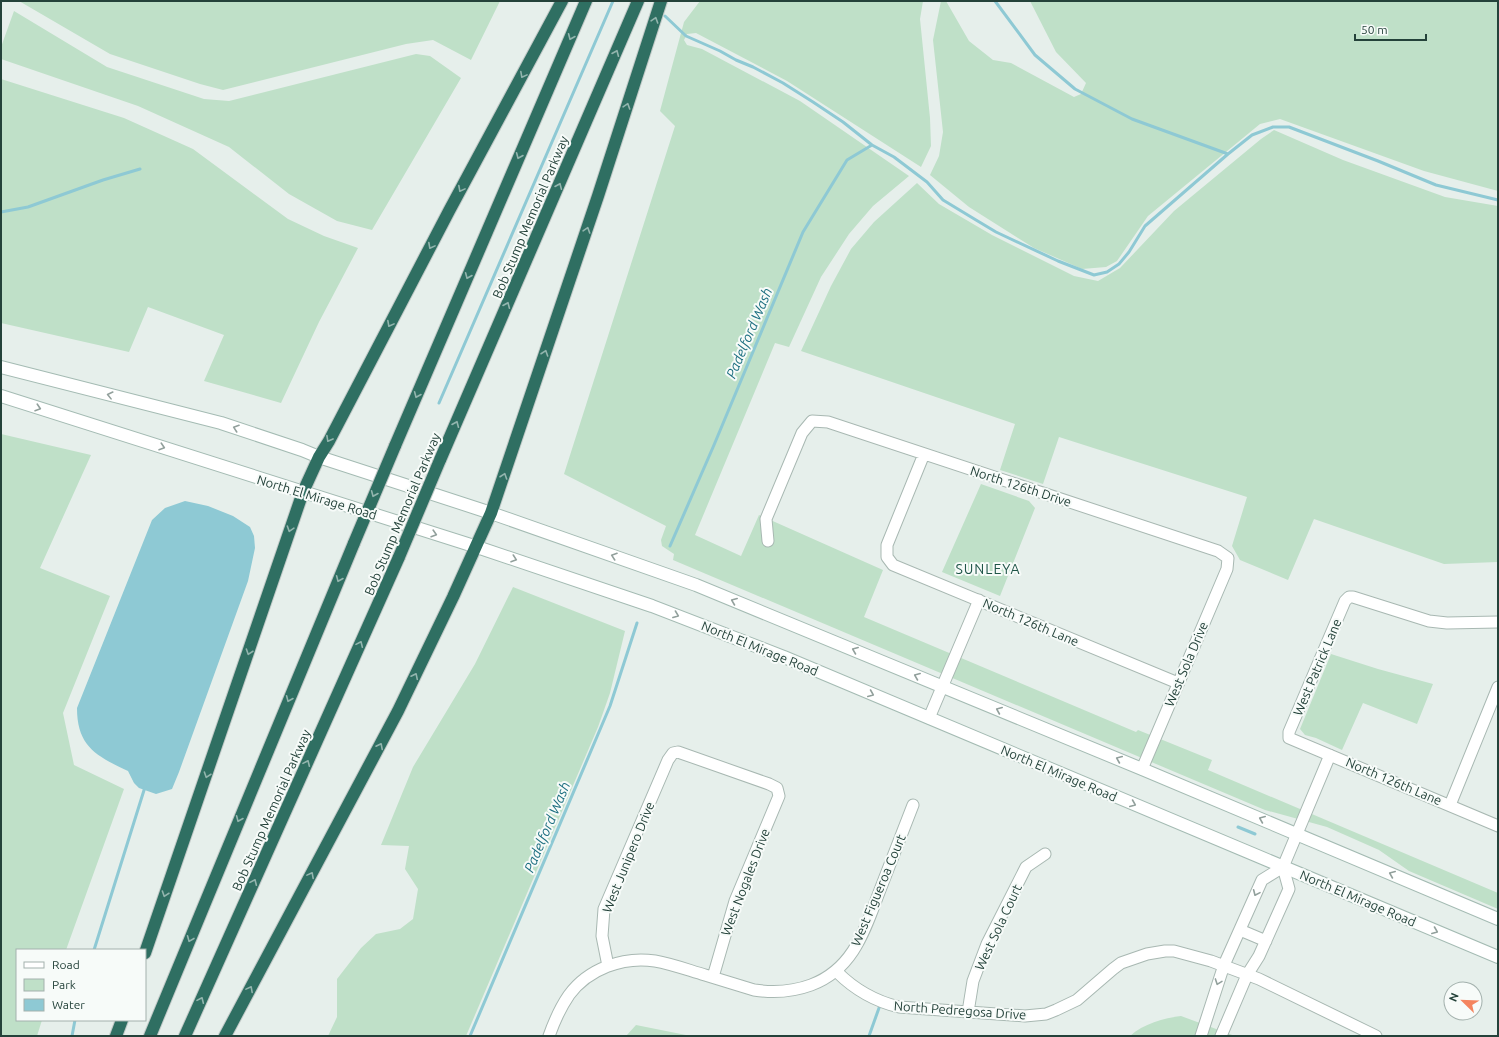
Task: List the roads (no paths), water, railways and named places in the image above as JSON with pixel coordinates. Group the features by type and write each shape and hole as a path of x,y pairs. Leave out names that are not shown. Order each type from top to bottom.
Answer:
{"highway":[{"path":"146,949 303,492 319,457 562,1"},
{"name":"Bob Stump Memorial Parkway","path":"150,1036 354,543 586,1"},
{"name":"Bob Stump Memorial Parkway","path":"185,1036 399,557 638,1"},
{"path":"225,1036 398,711 477,547 491,513 596,203 661,1"},
{"path":"116,1036 122,1021"}],"main road":[{"path":"1,367 221,423 319,457 491,513 683,580 943,686 1498,919"},
{"name":"North El Mirage Road","path":"1,396 477,547 652,606 784,657 1498,957"}],"street":[{"name":"North 126th Drive","path":"768,541 766,519 802,433 812,421 828,422 1218,551 1228,558"},
{"name":"North 126th Lane","path":"924,454 886,546 887,558 893,565 1178,684"},
{"name":"West Sola Drive","path":"1142,769 1227,569 1228,558"},
{"name":"West Patrick Lane","path":"1289,738 1295,718 1345,602 1349,597 1429,621 1447,623 1498,622"},
{"path":"929,718 979,600"},
{"path":"1450,805 1498,687"},
{"name":"North 126th Lane","path":"1289,738 1498,826"},
{"name":"West Junipero Drive","path":"608,966 602,936 604,909 668,760 673,754 678,752 777,788"},
{"path":"1200,1036 1224,966 1262,880 1283,867 1330,755"},
{"name":"West Nogales Drive","path":"713,977 736,901 779,796 777,788"},
{"name":"West Figueroa Court","path":"836,972 846,961 863,934 913,805"},
{"name":"West Sola Court","path":"968,1012 975,976 987,944 1026,867 1045,854"},
{"path":"1222,1036 1243,973 1259,956 1289,889 1283,867"},
{"path":"1240,930 1266,941"},
{"name":"North Pedregosa Drive","path":"836,972 856,989 874,999 888,1004 907,1008 1025,1016 1046,1014 1076,1000 1121,963 1138,956 1155,952 1174,951 1224,966 1260,979 1376,1036"},
{"path":"548,1036 569,995 583,980 608,966 637,960 649,960 670,964 754,990 778,992 803,988 825,979 836,972"}],"water":[{"path":"185,501 208,506 233,516 250,527 254,536 255,548 248,581 179,772 172,789 156,794 139,788 134,783 128,771 107,760 90,748 80,732 77,708 152,520 165,508"}],"waterway":[{"path":"439,403 613,1"},
{"path":"995,1 1035,55 1075,89 1132,119 1228,154"},
{"path":"665,16 686,36 753,67 783,83 813,102 843,122 872,145 894,157 927,182 943,200 976,220 996,232 1058,261 1094,275 1107,272 1119,264 1129,252 1145,226 1228,154 1252,135 1273,127 1289,127 1436,185 1498,200"},
{"name":"Padelford Wash","path":"670,546 803,232 847,160 872,145"},
{"path":"1,212 28,207 103,180 140,169"},
{"name":"Padelford Wash","path":"470,1036 610,706 637,623"},
{"path":"94,949 145,787"},
{"path":"1238,827 1255,834"},
{"path":"869,1036 879,1008"},
{"path":"72,1036 75,1021"}],"district":[{"name":"SUNLEYA","path":"988,569"}]}
